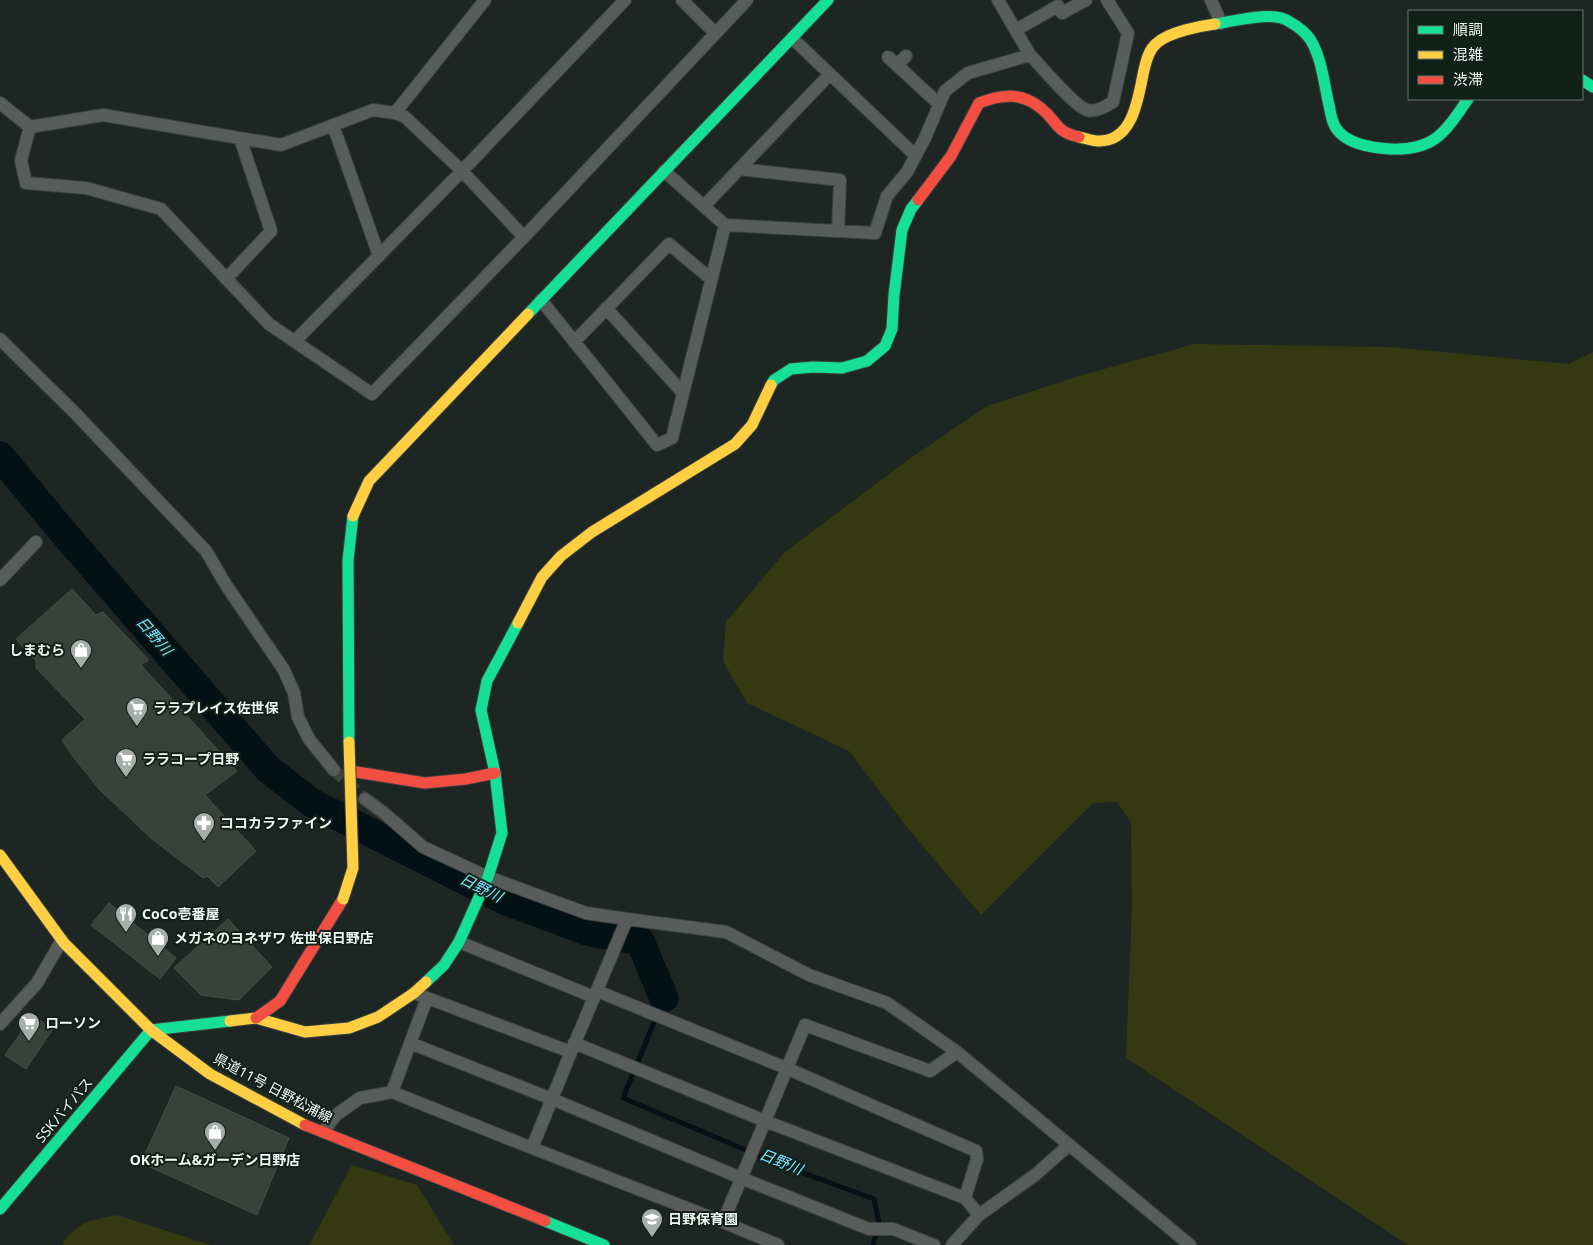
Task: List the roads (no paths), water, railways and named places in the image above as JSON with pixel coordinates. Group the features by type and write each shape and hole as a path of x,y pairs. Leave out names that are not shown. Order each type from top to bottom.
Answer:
{"street":[{"path":"395,113 485,0"},
{"path":"295,341 462,171 625,0"},
{"path":"682,0 715,33"},
{"path":"30,127 21,160 26,183 86,188 161,209 269,324 372,394 524,237 747,0"},
{"path":"256,1018 280,1001 343,899 353,868 349,742 348,560 352,514 368,481 828,0"},
{"path":"998,0 1030,55 1085,110 1098,110 1113,102 1128,33 1107,0"},
{"path":"1016,30 1056,3 1062,13 1086,0"},
{"path":"1212,0 1221,23"},
{"path":"151,1030 256,1018 305,1032 348,1028 378,1017 414,993 444,965 459,942 488,877 502,833 495,773 481,710 486,681 542,577 561,556 592,532 735,444 752,425 774,380 791,369 813,366 842,368 867,361 885,346 892,329 902,230 912,209 952,156 979,103 994,97 1011,95 1027,100 1042,109 1056,126 1068,134 1098,141 1115,137 1126,128 1134,113 1147,57 1156,42 1196,27 1274,16 1288,20 1310,39 1319,59 1332,120 1339,133 1354,142 1379,148 1398,149 1413,148 1427,144 1447,129 1467,100"},
{"path":"792,38 915,155"},
{"path":"664,170 725,225 875,233 886,196 907,172 925,138 945,92 968,73 1030,55"},
{"path":"897,59 939,104"},
{"path":"704,206 830,74"},
{"path":"0,103 30,127 103,115 281,145 373,110 395,113 406,117 462,171 524,237"},
{"path":"333,126 379,256"},
{"path":"226,279 271,231 240,138"},
{"path":"739,170 840,180 838,231"},
{"path":"540,300 657,445 672,438 725,225"},
{"path":"574,342 669,244 711,279"},
{"path":"606,308 683,393"},
{"path":"0,339 75,413 206,551 284,670 294,693 298,717 309,739 334,770"},
{"path":"0,580 36,542"},
{"path":"350,771 425,783 466,779 495,773"},
{"path":"365,799 423,847 488,877 586,913 726,932 809,975 887,1003 957,1052 1190,1245"},
{"name":"県道11号 日野松浦線","path":"0,855 62,940 151,1030 210,1074 307,1126 604,1245"},
{"path":"532,1148 627,919"},
{"path":"0,1024 37,983 62,940"},
{"path":"459,942 786,1068 976,1151 977,1159 965,1198"},
{"path":"414,993 572,1048 765,1120 965,1198 979,1215"},
{"path":"392,1092 427,998"},
{"path":"723,1222 805,1025 930,1071 957,1052"},
{"name":"SSKバイパス","path":"0,1209 151,1030"},
{"path":"410,1043 869,1229 893,1228 934,1245"},
{"path":"324,1132 336,1115 360,1098 392,1092 778,1245"},
{"path":"952,1245 979,1215 1035,1175 1069,1145"}],"waterway":[{"name":"日野川","path":"0,456 63,532 268,769 312,803 506,901 590,932 640,941 664,998"},
{"name":"日野川","path":"664,998 623,1098 779,1164 874,1199 879,1223 873,1245"}],"tunnel":[{"path":"334,770 365,799"}],"place":[{"name":"しまむら","path":"81,669"},
{"name":"ララプレイス佐世保","path":"137,727"},
{"name":"ララコープ日野","path":"126,778"},
{"name":"ココカラファイン","path":"204,842"},
{"name":"CoCo壱番屋","path":"126,933"},
{"name":"メガネのヨネザワ 佐世保日野店","path":"158,957"},
{"name":"ローソン","path":"29,1042"},
{"name":"OKホーム&ガーデン日野店","path":"215,1151"},
{"name":"日野保育園","path":"652,1238"}]}
